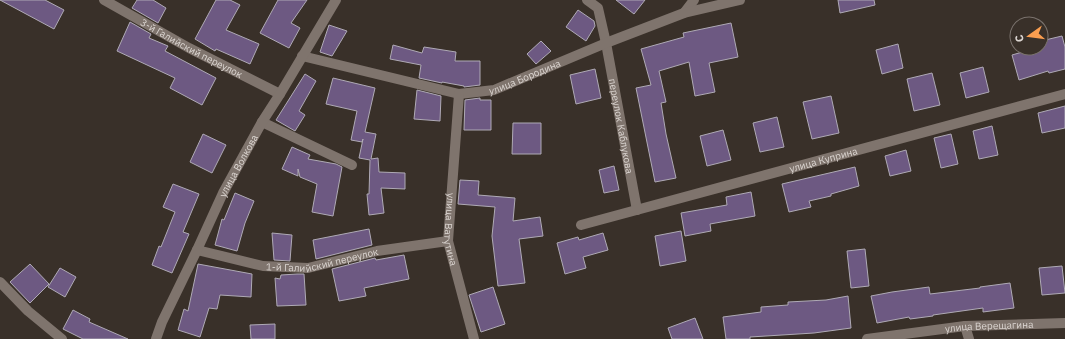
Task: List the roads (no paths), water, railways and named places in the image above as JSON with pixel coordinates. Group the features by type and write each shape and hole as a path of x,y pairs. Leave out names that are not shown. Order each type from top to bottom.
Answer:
{"street":[{"name":"3-й Галийский переулок","path":"104,0 189,48 280,94"},
{"name":"улица Волкова","path":"156,339 162,322 223,193 262,122 336,0"},
{"name":"переулок Каблукова","path":"587,0 598,8 606,42 637,210"},
{"path":"684,13 694,0"},
{"name":"улица Бородина","path":"302,56 459,94 494,90 606,42 684,13 740,0"},
{"name":"улица Ватутина","path":"459,94 448,240 474,339"},
{"name":"улица Куприна","path":"581,225 1065,94"},
{"path":"262,122 352,165"},
{"name":"1-й Галийский переулок","path":"197,250 263,266 308,268 377,250 448,240"},
{"path":"0,282 28,311 62,339"},
{"name":"улица Верещагина","path":"867,339 965,326 1065,323"},
{"path":"965,326 969,339"}]}
